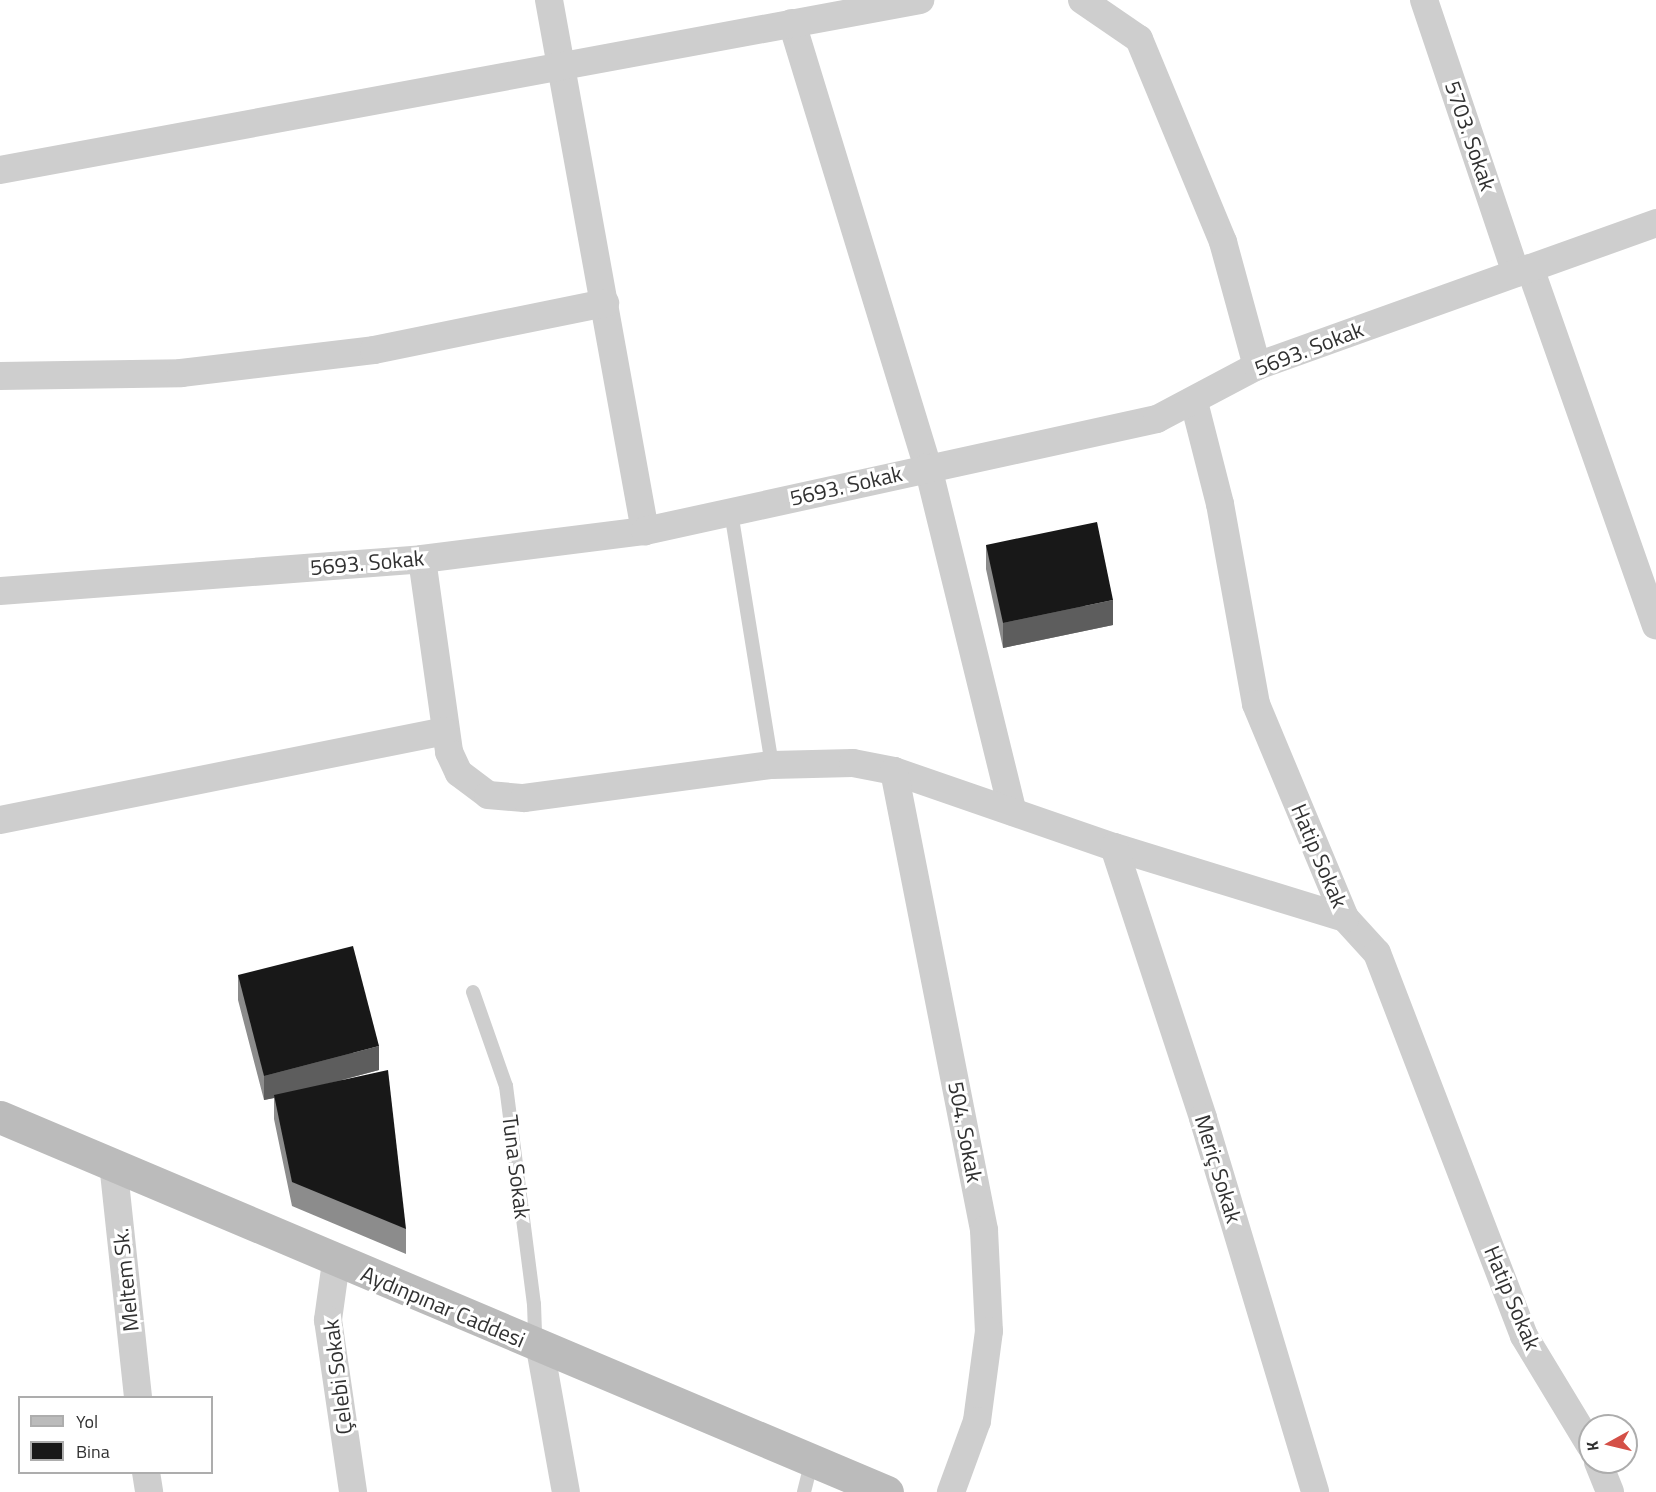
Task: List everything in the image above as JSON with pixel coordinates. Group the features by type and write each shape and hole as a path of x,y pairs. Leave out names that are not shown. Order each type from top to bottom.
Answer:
{"main road":[{"name":"Aydınpınar Caddesi","path":"0,1117 113,1163 336,1262 887,1492"}],"street":[{"path":"549,0 645,531"},
{"path":"0,170 363,101 562,69 920,0"},
{"path":"1082,0 1139,39 1223,242 1257,366"},
{"name":"5703. Sokak","path":"1424,0 1656,625"},
{"path":"792,23 927,467 1013,812"},
{"name":"5693. Sokak","path":"0,591 422,559 645,531 927,467 1157,419 1194,402 1257,366 1656,224"},
{"path":"0,376 181,373 374,350 605,303"},
{"name":"Hatip Sokak","path":"1194,402 1220,504 1256,704 1345,918 1377,953 1524,1336 1578,1425"},
{"path":"422,559 444,731 459,773 488,795 524,798 609,790 772,765 853,764 894,771 1114,847 1345,918"},
{"path":"0,820 444,731"},
{"name":"504. Sokak","path":"894,771 984,1230 989,1331 977,1421 951,1492"},
{"name":"Meriç Sokak","path":"1114,847 1203,1118 1315,1492"},
{"name":"Meltem Sk.","path":"113,1163 138,1396"},
{"name":"Çelebi Sokak","path":"336,1262 328,1320 353,1492"},
{"path":"538,1347 566,1492"},
{"path":"146,1474 148,1492"},
{"path":"1603,1474 1610,1492"}],"lane":[{"path":"730,512 772,765"},
{"name":"Tuna Sokak","path":"472,992 506,1086 538,1347"},
{"path":"804,1492 812,1461"}],"building":[{"path":"1097,522 1113,600 1003,623 986,545"},
{"path":"353,946 379,1046 264,1076 238,975"},
{"path":"388,1070 406,1229 292,1182 274,1095"}]}
